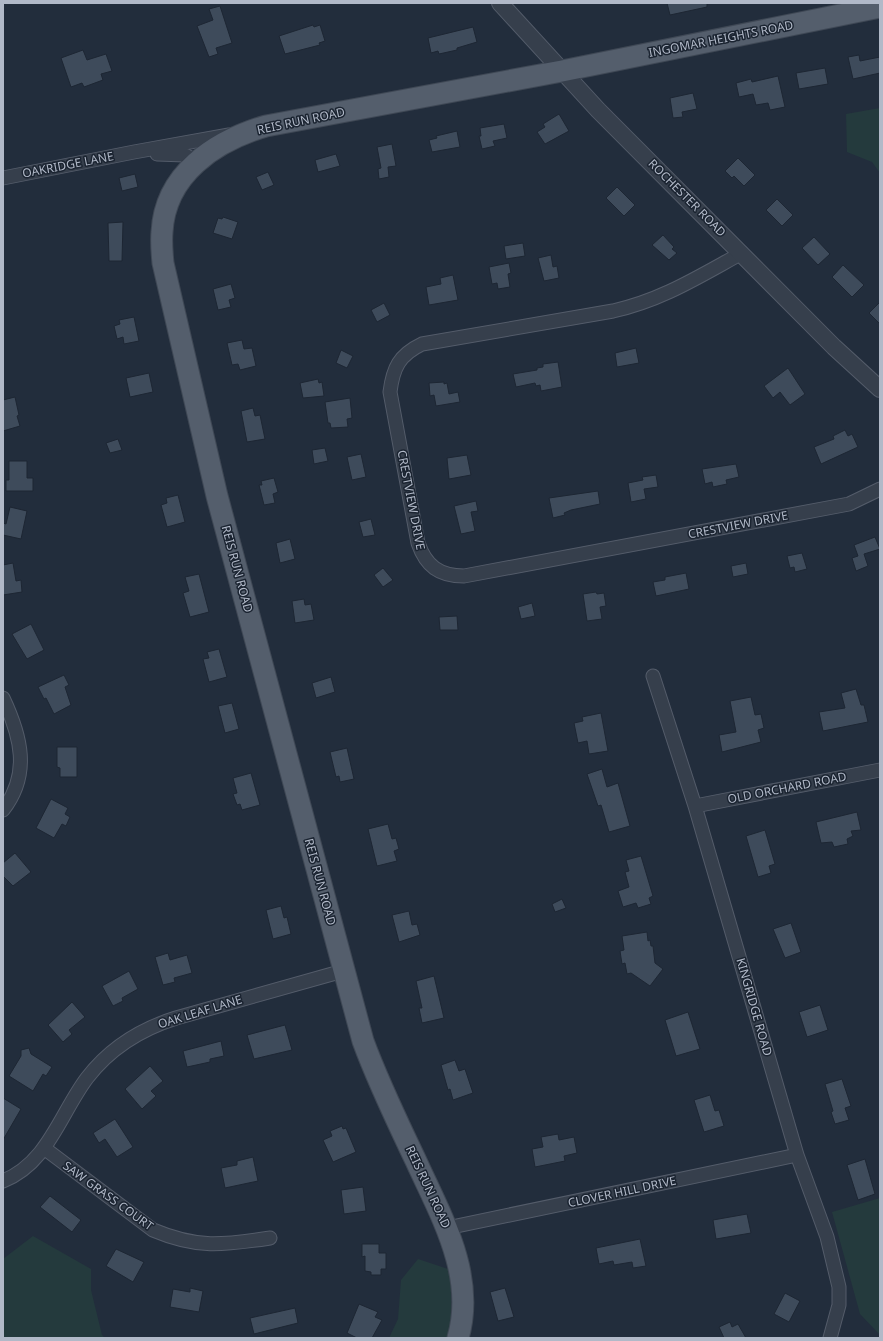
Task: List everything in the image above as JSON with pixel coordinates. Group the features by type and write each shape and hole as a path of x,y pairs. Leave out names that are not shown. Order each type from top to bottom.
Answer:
{"main road":[{"name":"INGOMAR HEIGHTS ROAD","path":"562,71 880,6"},
{"name":"REIS RUN ROAD","path":"458,1338 463,1295 459,1263 447,1228 372,1066 363,1041 343,971 217,496 163,263 162,231 166,211 178,184 196,161 218,146 247,132 266,126 562,71"}],"street":[{"name":"ROCHESTER ROAD","path":"500,3 603,115 834,347 880,389"},
{"name":"OAKRIDGE LANE","path":"3,178 134,152 247,132"},
{"name":"OAKRIDGE LANE","path":"134,152 185,155 196,161"},
{"name":"CRESTVIEW DRIVE","path":"742,253 667,294 641,304 613,311 422,344 406,354 395,368 390,392 418,543 422,555 431,566 439,571 451,576 464,576 849,504 880,490"},
{"name":"KINGRIDGE ROAD","path":"653,676 695,806 797,1155 827,1237 839,1287 839,1305 830,1338"},
{"path":"3,698 20,740 20,770 10,802 3,810"},
{"name":"OLD ORCHARD ROAD","path":"695,806 880,770"},
{"name":"OAK LEAF LANE","path":"3,1181 29,1165 44,1148 86,1080 102,1060 135,1035 155,1024 343,971"},
{"name":"SAW GRASS COURT","path":"44,1148 153,1230 172,1238 209,1245 229,1244 270,1238"},
{"name":"CLOVER HILL DRIVE","path":"447,1228 797,1155"}],"green space":[{"path":"880,108 880,173 872,162 847,152 846,114"},
{"path":"880,1198 880,1335 860,1314 832,1212"},
{"path":"33,1236 91,1269 91,1290 102,1335 105,1338 3,1338 3,1259"},
{"path":"418,1259 451,1270 452,1323 447,1338 389,1338 398,1319 401,1280"}],"building":[{"path":"667,3 707,3 707,7 670,15"},
{"path":"220,6 232,43 216,48 218,54 209,57 197,26 213,20 209,9"},
{"path":"313,25 314,27 320,25 325,41 319,43 320,45 285,54 279,36"},
{"path":"473,27 477,42 457,48 457,50 439,54 438,51 431,53 428,38"},
{"path":"83,50 87,60 106,54 112,71 101,74 103,80 84,87 82,83 71,87 61,58"},
{"path":"859,55 860,61 880,57 880,73 853,79 848,57"},
{"path":"825,68 828,84 799,89 796,73"},
{"path":"778,76 785,107 770,110 768,103 756,105 753,94 739,97 736,83 751,79 752,82"},
{"path":"693,93 697,109 682,112 683,117 673,118 670,98"},
{"path":"559,114 569,131 545,144 537,132 545,127 543,124"},
{"path":"504,124 507,138 493,141 495,146 482,149 479,136 481,136 480,128"},
{"path":"457,131 460,147 432,152 429,140 437,138 436,136"},
{"path":"392,144 396,166 388,167 389,177 379,179 378,169 381,168 377,147"},
{"path":"336,154 340,166 318,172 315,160"},
{"path":"738,158 755,175 744,186 734,176 732,178 725,171"},
{"path":"268,172 274,185 262,190 256,177"},
{"path":"135,174 138,187 122,191 119,178"},
{"path":"617,187 635,205 624,216 606,198"},
{"path":"777,199 793,215 782,226 766,210"},
{"path":"223,217 238,222 232,239 213,233 218,218 222,219"},
{"path":"123,222 122,261 109,261 108,223"},
{"path":"663,235 674,247 672,249 677,253 669,260 652,245"},
{"path":"814,237 830,254 818,265 802,248"},
{"path":"523,243 525,256 506,259 504,246"},
{"path":"551,255 553,267 557,266 559,278 544,281 538,258"},
{"path":"509,263 511,273 508,274 510,287 498,289 497,283 492,284 489,267"},
{"path":"843,265 864,285 852,297 832,277"},
{"path":"453,275 458,300 429,305 426,287 441,284 440,278"},
{"path":"231,284 235,298 229,300 231,307 218,310 213,289"},
{"path":"880,302 880,324 869,313"},
{"path":"384,303 390,315 377,322 371,310"},
{"path":"134,317 139,341 124,344 123,337 117,339 114,326 120,324 119,320"},
{"path":"242,340 244,349 252,348 256,366 240,370 238,364 232,365 227,343"},
{"path":"636,348 639,363 617,367 615,353"},
{"path":"341,350 353,356 347,368 336,363"},
{"path":"558,362 562,387 541,391 540,385 536,386 535,383 516,387 513,374 537,370 537,368 543,367 543,364"},
{"path":"788,368 805,394 790,405 780,392 773,398 764,386"},
{"path":"149,373 153,392 130,397 126,378"},
{"path":"318,379 319,383 322,382 324,396 303,398 300,383"},
{"path":"444,382 444,384 447,383 449,394 458,392 460,402 436,406 434,395 430,396 429,383"},
{"path":"15,397 19,415 17,416 20,426 3,431 3,400"},
{"path":"350,398 352,418 347,419 348,427 331,428 330,423 328,423 325,402"},
{"path":"253,408 255,416 260,415 265,439 247,442 241,411"},
{"path":"845,430 848,436 852,434 858,447 821,464 814,447 834,439 833,436"},
{"path":"118,439 122,450 110,453 106,443"},
{"path":"325,448 328,461 314,464 312,450"},
{"path":"361,454 366,477 352,480 347,457"},
{"path":"467,455 471,475 449,479 447,458"},
{"path":"9,461 27,461 27,478 33,478 33,491 6,491 6,480 9,480"},
{"path":"736,464 739,477 726,480 727,484 713,487 712,482 705,484 702,469"},
{"path":"656,475 658,487 644,489 646,499 631,502 628,483 643,480 642,477"},
{"path":"274,478 278,492 273,494 275,503 264,505 259,485 262,485 261,481"},
{"path":"598,491 600,504 571,510 564,513 565,515 553,518 549,498"},
{"path":"178,495 185,522 167,527 161,505 167,503 166,498"},
{"path":"476,501 478,511 471,512 475,531 461,534 454,506"},
{"path":"10,507 27,511 21,539 3,535 3,523 6,524"},
{"path":"371,519 375,535 363,537 359,522"},
{"path":"875,537 880,549 864,554 868,566 856,571 852,558 858,556 854,545"},
{"path":"290,539 295,559 280,563 276,543"},
{"path":"802,553 807,569 795,572 794,567 790,568 787,556"},
{"path":"13,563 16,581 21,580 22,592 3,595 3,565"},
{"path":"746,563 748,574 733,577 731,566"},
{"path":"383,568 393,580 383,587 374,575"},
{"path":"686,573 689,589 656,596 653,582 665,580 665,577"},
{"path":"199,574 209,612 190,617 183,593 189,591 185,577"},
{"path":"596,592 597,594 604,593 606,606 600,607 602,619 587,621 583,594"},
{"path":"304,599 305,605 311,604 314,620 295,623 292,601"},
{"path":"532,603 535,616 521,619 518,607"},
{"path":"457,616 458,630 440,630 439,617"},
{"path":"31,624 44,650 27,659 12,634"},
{"path":"219,649 227,677 209,682 203,659 209,658 207,652"},
{"path":"64,675 69,685 65,687 71,705 54,714 46,698 44,699 38,687"},
{"path":"331,677 335,692 316,698 312,683"},
{"path":"856,689 861,705 864,705 868,722 823,731 819,712 845,708 841,693"},
{"path":"751,697 755,715 761,714 764,728 758,730 761,742 722,752 719,735 736,732 730,701"},
{"path":"232,703 239,729 225,733 218,706"},
{"path":"601,713 608,751 589,754 587,741 578,743 574,723 583,721 582,717"},
{"path":"57,747 77,747 77,777 60,777 60,768 57,767"},
{"path":"347,748 354,779 340,782 339,776 336,777 330,752"},
{"path":"602,769 607,787 618,783 630,826 609,832 601,805 598,806 587,774"},
{"path":"251,773 260,805 242,810 240,804 237,805 233,794 237,793 233,778"},
{"path":"51,799 68,808 65,814 70,817 66,826 62,824 54,838 36,828"},
{"path":"857,812 861,830 851,831 853,836 847,839 848,844 834,847 832,842 821,843 816,822"},
{"path":"388,824 392,839 396,838 399,849 394,851 397,861 377,866 368,829"},
{"path":"765,830 775,864 769,866 771,873 758,877 746,836"},
{"path":"15,853 31,872 13,886 3,876 3,863"},
{"path":"641,856 653,896 649,898 651,904 638,908 636,903 623,907 618,891 629,887 625,872 629,871 626,860"},
{"path":"562,899 566,908 555,912 552,904"},
{"path":"281,906 284,918 287,917 291,934 273,939 266,910"},
{"path":"409,911 412,925 417,924 420,935 399,942 392,915"},
{"path":"791,923 801,952 785,958 773,929"},
{"path":"647,932 648,941 650,940 651,946 653,946 655,963 663,969 650,986 631,973 627,974 625,963 622,964 620,951 624,950 622,936"},
{"path":"168,953 170,960 187,955 192,973 174,978 175,982 163,985 155,957"},
{"path":"129,971 138,989 122,998 123,1001 113,1006 102,986"},
{"path":"434,976 444,1018 422,1023 419,1008 422,1008 416,981"},
{"path":"72,1002 85,1017 69,1030 72,1034 63,1042 48,1025"},
{"path":"820,1005 828,1030 807,1037 799,1012"},
{"path":"688,1012 700,1049 676,1056 665,1020"},
{"path":"285,1025 292,1050 254,1059 247,1035"},
{"path":"221,1041 224,1056 210,1059 210,1062 187,1067 183,1051"},
{"path":"29,1048 31,1054 52,1067 46,1076 43,1074 33,1091 9,1076 21,1056 21,1050"},
{"path":"455,1060 459,1071 465,1069 473,1093 453,1100 450,1089 448,1090 441,1065"},
{"path":"150,1066 163,1081 151,1091 156,1096 142,1109 125,1089"},
{"path":"842,1079 851,1106 845,1108 849,1120 835,1124 831,1112 833,1111 825,1084"},
{"path":"710,1095 715,1111 719,1110 724,1126 704,1132 694,1100"},
{"path":"3,1098 21,1109 3,1140"},
{"path":"115,1119 133,1147 117,1157 105,1139 99,1143 93,1133"},
{"path":"342,1126 343,1129 346,1128 356,1152 333,1162 323,1140 332,1136 330,1131"},
{"path":"558,1134 559,1140 574,1137 577,1153 564,1156 565,1161 535,1167 532,1149 543,1147 541,1137"},
{"path":"253,1157 258,1181 225,1188 221,1168 237,1165 237,1161"},
{"path":"865,1159 875,1194 858,1200 847,1165"},
{"path":"363,1187 366,1211 344,1214 341,1190"},
{"path":"50,1196 81,1220 72,1232 40,1207"},
{"path":"747,1214 751,1233 716,1239 713,1220"},
{"path":"640,1239 646,1266 633,1268 632,1262 614,1265 613,1261 599,1264 596,1248"},
{"path":"362,1244 379,1244 379,1253 386,1253 386,1269 381,1269 381,1275 371,1275 371,1272 365,1271 365,1256 362,1257"},
{"path":"116,1249 144,1262 133,1282 106,1266"},
{"path":"190,1288 203,1291 199,1312 170,1307 173,1289 190,1292"},
{"path":"505,1288 514,1317 498,1321 490,1292"},
{"path":"785,1293 800,1301 789,1322 774,1314"},
{"path":"359,1304 378,1312 375,1317 382,1320 372,1338 357,1338 347,1333"},
{"path":"295,1308 298,1323 254,1334 250,1318"},
{"path":"730,1322 732,1327 738,1324 746,1338 724,1338 719,1327"}]}
